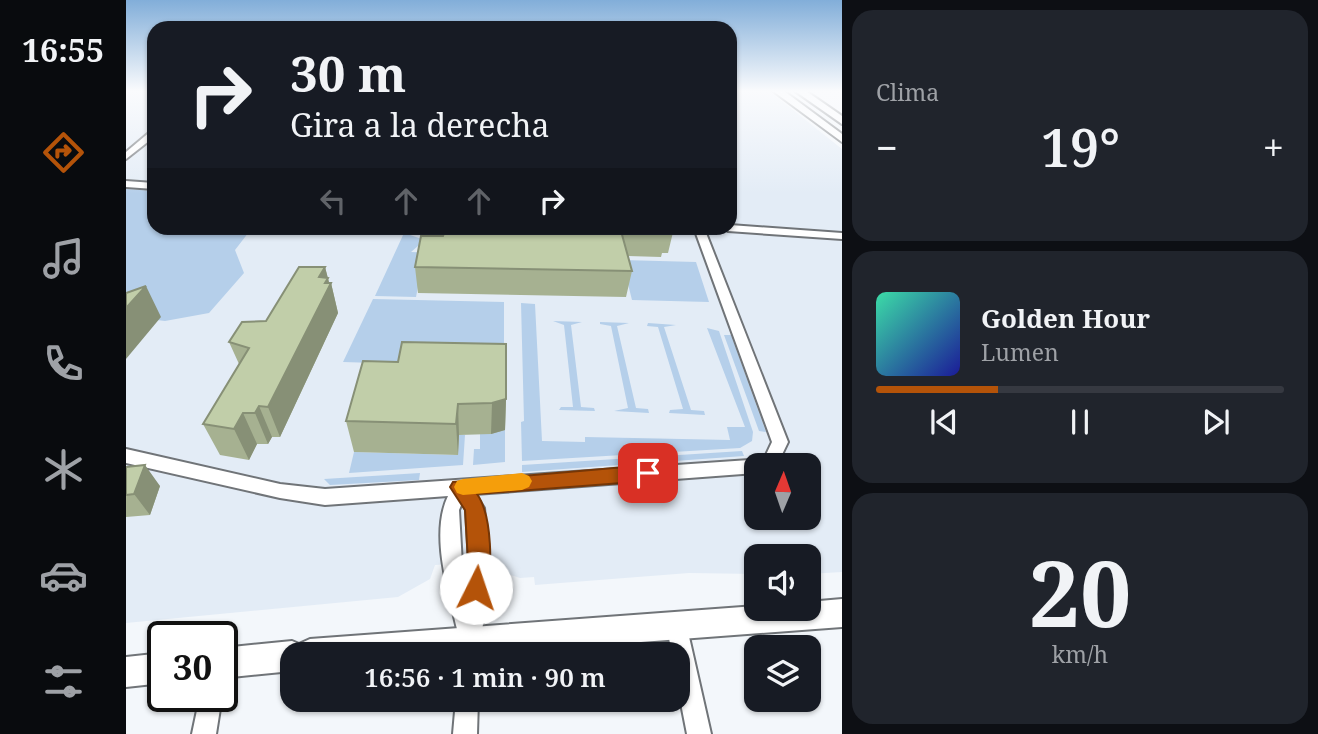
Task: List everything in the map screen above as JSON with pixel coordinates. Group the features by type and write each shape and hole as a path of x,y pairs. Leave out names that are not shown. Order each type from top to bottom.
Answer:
{"street":[{"path":"824,125 840,137"},
{"path":"129,153 147,139"},
{"path":"126,184 147,186"},
{"path":"737,229 842,236"},
{"path":"702,235 780,442 775,453"},
{"path":"126,456 315,496 744,467"},
{"path":"460,487 450,510 452,565 468,642"},
{"path":"524,642 842,613"},
{"path":"677,628 699,734"},
{"path":"238,661 280,657"},
{"path":"126,672 147,670"},
{"path":"204,734 208,712"},
{"path":"465,734 466,712"}],"shaded area":[{"path":"126,125 147,125 147,235 737,235 737,125 812,125 842,149 842,572 821,573 821,544 744,544 744,574 689,573 535,585 534,577 520,578 505,573 496,561 435,565 430,579 398,597 126,623"},
{"path":"126,189 147,190 147,235 247,235 235,250 244,273 209,313 165,321 140,318 126,323"},
{"path":"403,235 425,240 411,252 438,253 423,261 416,297 375,296"},
{"path":"622,260 696,262 709,302 632,300"},
{"path":"373,299 504,302 504,367 343,362"},
{"path":"521,303 535,304 542,441 585,442 585,437 730,440 727,427 745,427 707,328 719,331 753,432 752,441 740,448 522,461 521,422 524,421"},
{"path":"553,321 582,322 571,325 581,407 594,408 595,411 559,410 561,407 573,407 564,325"},
{"path":"600,322 629,323 617,326 636,408 648,409 649,413 614,411 628,408 611,326"},
{"path":"648,323 676,325 664,327 691,410 704,411 705,415 669,413 670,410 683,409 658,327 647,326"},
{"path":"724,335 731,335 766,432 759,431"},
{"path":"505,430 505,462 473,465 474,449 480,449 480,434"},
{"path":"459,435 465,435 463,465 349,473 354,452 458,455"},
{"path":"742,451 744,456 522,472 522,465"},
{"path":"420,473 419,480 330,485 324,479"}],"building":[{"path":"622,235 632,271 415,267 421,236"},
{"path":"299,267 325,267 319,277 328,278 325,283 331,283 268,407 259,406 255,413 243,413 234,429 203,424 249,348 229,342 242,322 266,321"},
{"path":"146,286 126,308 126,293"},
{"path":"402,342 506,344 506,399 492,403 458,404 456,424 346,421 363,361 398,362"},
{"path":"145,465 134,494 126,495 126,467"}],"slow traffic":[{"path":"463,487 522,481"}],"route":[{"path":"476,588 479,562 475,508 460,487 648,473"}]}
